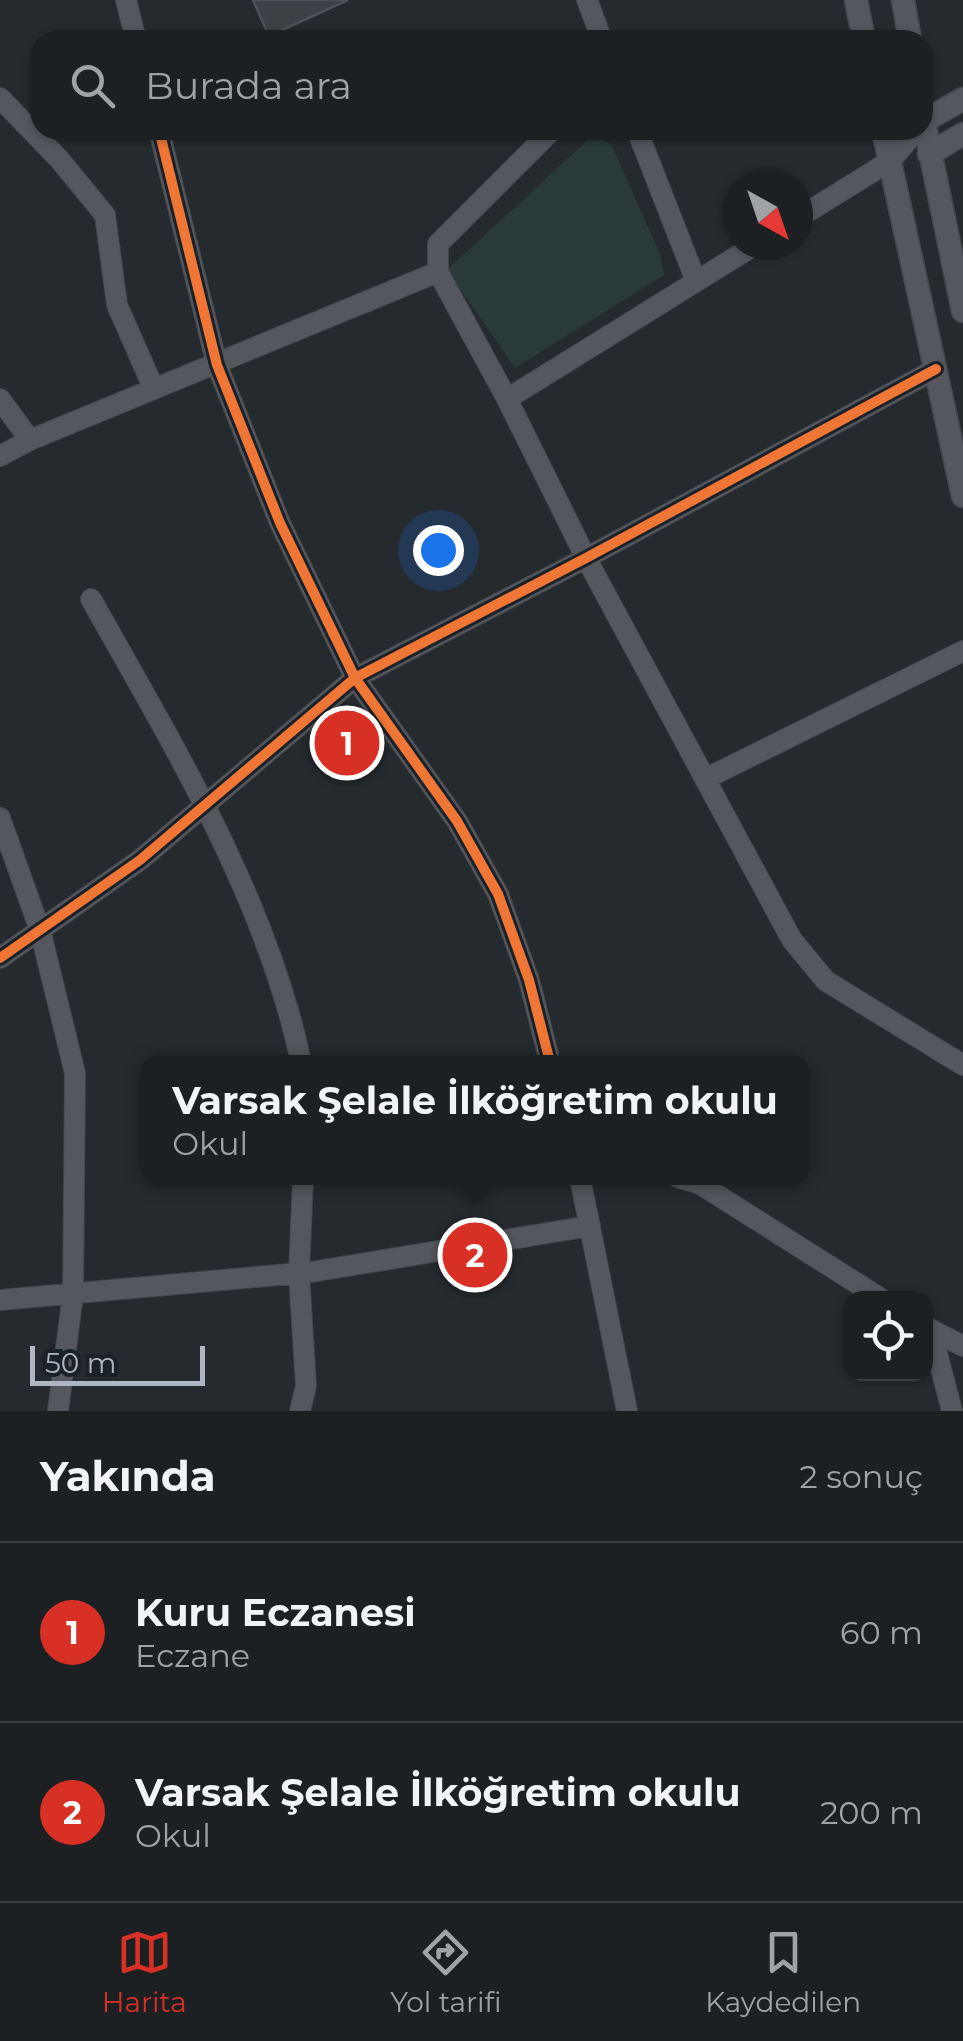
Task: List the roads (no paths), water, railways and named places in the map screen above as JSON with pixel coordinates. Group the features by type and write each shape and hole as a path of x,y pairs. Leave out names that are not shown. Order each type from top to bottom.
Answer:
{"street":[{"path":"126,0 134,30"},
{"path":"587,0 598,30"},
{"path":"856,0 862,30"},
{"path":"903,0 908,30"},
{"path":"0,98 30,129"},
{"path":"933,115 963,99"},
{"path":"890,162 929,154 963,134"},
{"path":"41,140 105,214 117,305 154,389"},
{"path":"160,140 217,366 280,523 355,678 457,821 498,894 529,980 548,1055"},
{"path":"542,140 438,244 438,272 586,558 792,940 826,982 963,1065"},
{"path":"641,140 696,281"},
{"path":"885,140 963,496"},
{"path":"813,209 890,162 908,140"},
{"path":"927,140 963,312"},
{"path":"507,400 730,260"},
{"path":"0,456 30,440 438,272"},
{"path":"0,958 140,860 355,678 936,369"},
{"path":"0,398 30,440"},
{"path":"91,599 206,802 288,1001 299,1055"},
{"path":"705,778 963,652"},
{"path":"0,818 40,930 75,1073 73,1294 58,1411"},
{"path":"300,1411 306,1386 299,1274 303,1185"},
{"path":"581,1185 627,1411"},
{"path":"702,1185 869,1291"},
{"path":"0,1300 299,1274 590,1226"},
{"path":"933,1331 963,1346"},
{"path":"933,1346 952,1411"}],"place":[{"name":"Kuru Eczanesi","path":"347,743"},
{"name":"Varsak Şelale İlköğretim okulu","path":"475,1255"}]}
